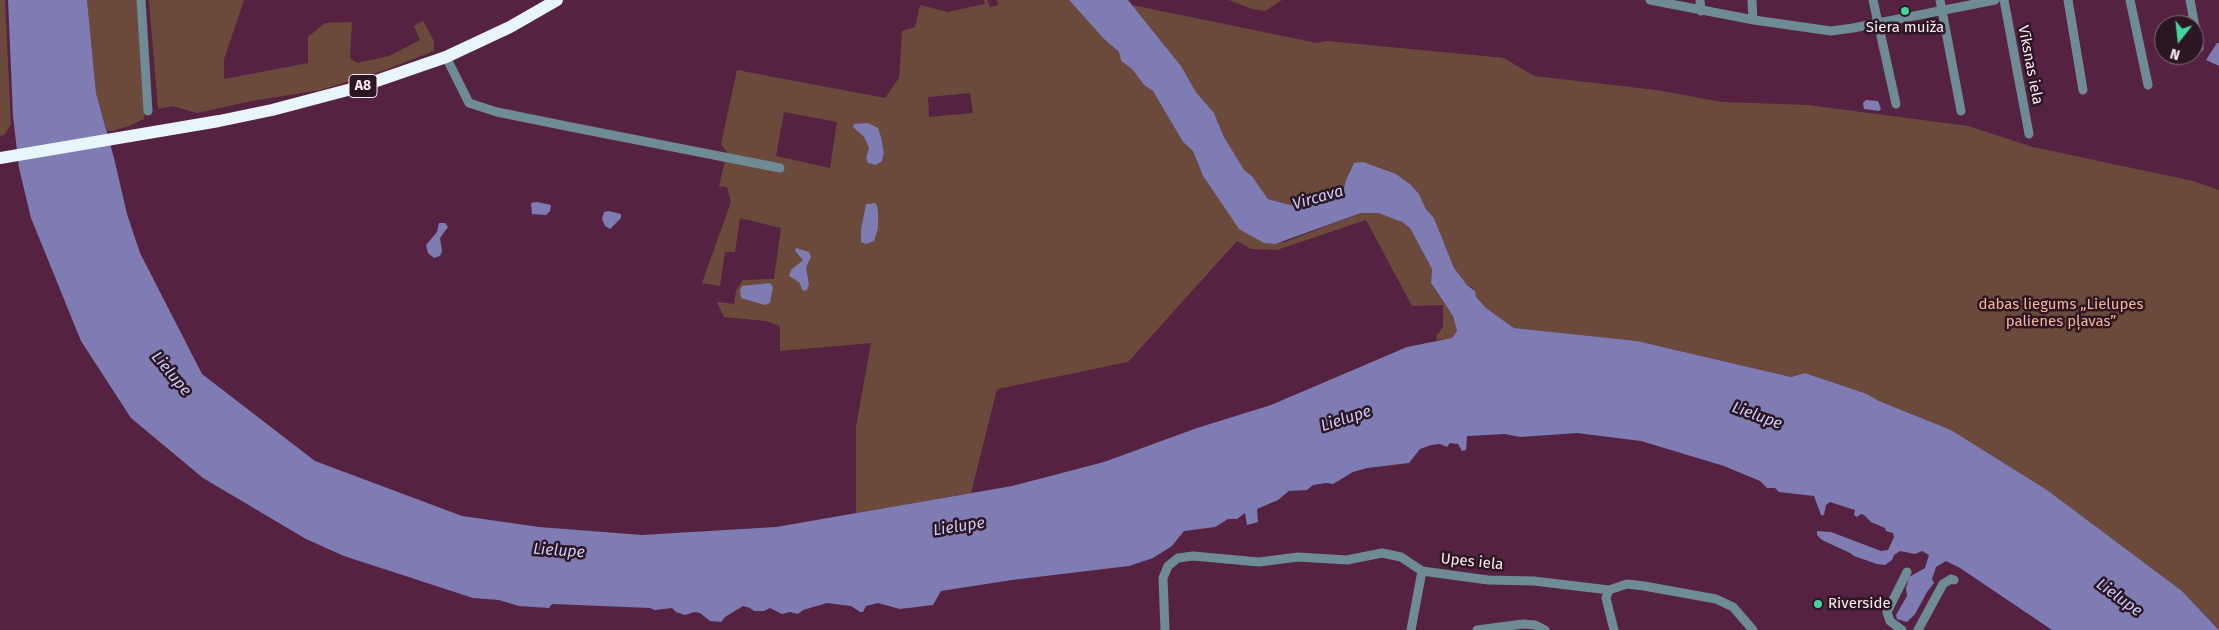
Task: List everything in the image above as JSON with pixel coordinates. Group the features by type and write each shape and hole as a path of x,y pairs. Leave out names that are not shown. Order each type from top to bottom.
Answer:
{"highway":[{"name":"A8","path":"0,158 237,117 322,98 398,75 446,57 510,27 557,0"}],"street":[{"path":"140,0 148,111"},
{"path":"1650,0 1753,20 1831,31 1995,0"},
{"path":"1700,0 1701,11"},
{"path":"1752,0 1753,20"},
{"path":"1873,0 1896,104"},
{"path":"1940,0 1961,111"},
{"name":"Vīksnas iela","path":"2004,0 2029,134"},
{"path":"2068,0 2083,90"},
{"path":"2130,0 2148,85"},
{"path":"2190,0 2193,15"},
{"path":"446,57 469,103 497,112 780,168"},
{"name":"Upes iela","path":"1165,630 1163,578 1168,566 1178,558 1193,556 1260,562 1298,557 1347,560 1382,553 1401,556 1422,571 1488,580 1534,581 1609,590 1627,584 1716,598 1733,607 1754,630"},
{"path":"1411,630 1422,571"},
{"path":"1902,630 1890,621 1887,617 1887,612 1907,572"},
{"path":"1918,630 1943,584 1951,579 1954,580"},
{"path":"1609,590 1606,598 1614,630"},
{"path":"1476,630 1523,624 1535,625 1545,630"}],"green space":[{"path":"0,0 5,0 11,125 4,135 0,136"},
{"path":"87,0 137,0 145,109 144,119 112,131 107,131 96,93"},
{"path":"149,0 244,0 224,59 224,79 308,63 308,37 325,23 352,22 350,58 357,63 389,56 420,40 414,26 423,21 434,41 434,51 385,70 321,90 251,101 197,113 172,106 158,109"},
{"path":"984,0 987,0 990,7 998,5 997,0 1069,0 1104,39 1119,52 1121,61 1132,69 1144,85 1153,91 1183,142 1193,151 1203,176 1231,217 1264,243 1285,242 1361,213 1378,213 1402,222 1410,228 1432,269 1431,284 1453,316 1457,331 1452,339 1436,340 1443,327 1443,305 1412,306 1366,220 1277,250 1251,249 1237,241 1128,362 997,389 971,493 856,513 856,427 871,343 780,351 780,326 766,321 724,317 717,302 734,304 736,291 743,280 774,279 781,228 740,218 735,252 725,252 720,286 702,283 731,202 727,187 719,186 727,152 721,144 737,70 885,98 899,78 902,31 915,27 920,5 948,12 985,4","holes":["970,93 973,113 929,117 928,97","784,112 837,122 830,168 776,156","859,132 881,137 884,153 882,161 866,158 869,148 864,137","875,203 877,205 878,228 865,213 866,204","795,251 811,257 806,268 809,284 803,291 799,282 798,264 803,260"]},
{"path":"1229,0 1282,0 1265,11 1252,9"},
{"name":"dabas liegums „Lielupes palienes pļavas”","path":"1132,5 1317,43 1327,41 1504,58 1534,76 1656,90 1722,102 1808,105 1968,126 2033,147 2193,181 2219,190 2219,629 2182,591 2047,490 1951,430 1879,401 1867,394 1805,373 1791,377 1637,341 1514,328 1486,308 1476,297 1473,288 1467,285 1454,268 1434,218 1426,209 1419,194 1410,184 1396,174 1354,163 1343,193 1338,199 1317,204 1290,205 1268,199 1252,176 1244,171 1224,137 1214,113 1196,92 1181,66"}],"water":[{"name":"Lielupe","path":"8,0 87,0 96,93 127,214 140,253 202,374 315,461 462,516 539,527 642,535 776,527 1012,486 1104,462 1197,428 1271,405 1407,347 1452,338 1457,331 1453,316 1431,283 1432,269 1410,228 1402,222 1378,213 1361,213 1275,244 1264,243 1239,229 1203,176 1193,151 1183,142 1153,91 1144,85 1132,69 1121,61 1119,52 1104,39 1069,0 1128,0 1181,66 1196,92 1214,113 1224,137 1244,170 1252,176 1268,199 1290,205 1317,204 1338,199 1343,193 1346,180 1354,163 1363,162 1396,174 1410,184 1419,194 1426,209 1434,218 1454,268 1467,285 1475,291 1476,297 1486,308 1514,328 1637,341 1791,377 1805,373 1867,394 1879,401 1951,430 2047,490 2182,591 2219,630 2052,630 1960,568 1946,561 1936,567 1932,579 1934,583 1915,614 1907,622 1903,621 1897,619 1896,615 1907,596 1906,588 1909,577 1925,568 1929,555 1922,551 1915,554 1900,551 1885,565 1877,564 1854,556 1822,540 1817,535 1817,531 1831,532 1881,551 1888,550 1894,537 1893,533 1871,522 1864,515 1861,514 1857,517 1854,515 1855,510 1830,502 1826,505 1824,515 1821,515 1814,496 1779,492 1775,488 1767,488 1760,481 1724,466 1641,441 1577,433 1520,437 1505,434 1467,436 1466,450 1462,451 1458,444 1450,443 1447,447 1440,444 1431,445 1420,449 1409,463 1367,468 1353,472 1333,484 1313,485 1307,490 1289,491 1278,500 1257,509 1258,522 1247,525 1245,513 1237,519 1228,519 1215,527 1184,531 1172,546 1153,558 1129,566 1012,580 941,591 933,605 900,609 878,603 866,606 863,612 860,612 851,606 827,603 803,610 798,614 790,612 782,614 770,608 764,611 754,611 743,606 725,617 721,622 710,621 700,613 694,612 685,615 676,612 672,608 655,610 650,608 552,604 549,608 519,606 499,600 473,598 344,556 306,539 203,478 131,418 81,341 31,218 19,168 13,116"},
{"path":"2217,43 2219,43 2219,66 2206,60"},
{"path":"1866,100 1878,101 1881,109 1879,111 1864,109 1863,103"},
{"path":"868,123 878,128 881,137 884,153 882,161 876,165 868,163 866,158 869,148 864,137 853,127 854,124"},
{"path":"537,202 551,205 550,211 546,215 532,214 531,203"},
{"path":"875,203 878,212 878,228 874,241 866,244 861,242 861,230 866,204"},
{"path":"609,211 621,214 621,218 610,229 605,226 602,219 604,212"},
{"path":"439,223 445,223 448,227 440,238 442,251 440,256 434,258 428,253 426,245 437,232"},
{"path":"796,248 809,252 811,257 806,268 809,284 807,290 803,291 799,282 789,276 791,270 803,260 795,251"},
{"path":"770,283 773,287 770,303 765,305 741,298 740,290 742,286"}],"place":[{"name":"Siera muiža","path":"1905,11"},
{"name":"Riverside","path":"1818,604"}],"water label":[{"name":"Vircava","path":"1318,198"}]}
